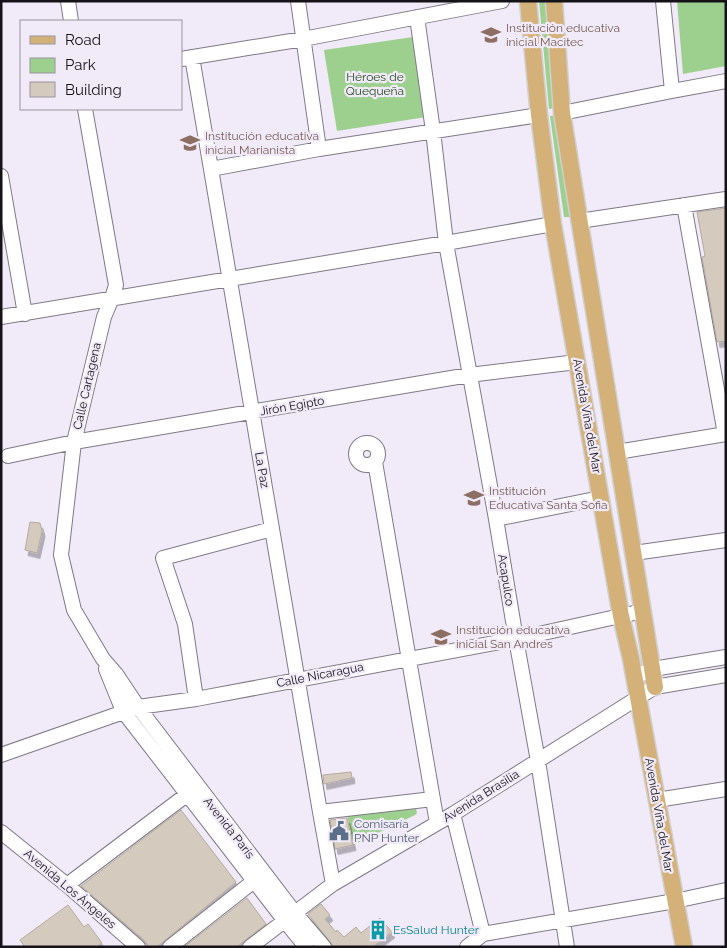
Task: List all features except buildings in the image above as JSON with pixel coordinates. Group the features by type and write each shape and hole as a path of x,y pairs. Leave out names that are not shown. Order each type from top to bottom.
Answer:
{"main road":[{"name":"Avenida Viña del Mar","path":"528,1 539,115 553,224 621,616 631,658 684,947"},
{"name":"Avenida Viña del Mar","path":"554,1 562,113 656,687"}],"street":[{"path":"68,1 71,20"},
{"path":"298,1 319,149"},
{"path":"186,58 303,39 502,1"},
{"path":"663,1 672,90"},
{"name":"Acapulco","path":"417,17 446,243 538,761 567,947"},
{"name":"La Paz","path":"186,58 211,169 333,884"},
{"path":"562,113 672,90 726,81"},
{"name":"Calle Cartagena","path":"85,110 116,285 104,317 74,442 61,555 74,610 103,659 116,674 138,707"},
{"path":"211,169 319,149 539,115"},
{"path":"1,176 25,314"},
{"path":"579,221 726,199"},
{"path":"617,452 726,434 684,205"},
{"path":"1,317 553,224"},
{"name":"Jirón Egipto","path":"8,456 74,442 469,376 577,362"},
{"path":"375,462 437,823"},
{"path":"496,519 600,498"},
{"path":"196,699 184,624 163,558 272,529"},
{"path":"634,553 726,540"},
{"name":"Calle Nicaragua","path":"1,756 122,711 138,707 196,699 516,639 643,611"},
{"path":"634,677 653,669 726,657"},
{"name":"Calle Cartagena","path":"103,659 122,711"},
{"name":"Avenida Brasilia","path":"250,947 333,884 453,814 656,687 726,676"},
{"name":"Avenida París","path":"138,707 192,791 254,881 324,947"},
{"name":"Avenida París","path":"122,711 192,791 290,917 306,947"},
{"path":"657,800 726,789"},
{"path":"66,885 192,791"},
{"path":"320,812 433,799"},
{"path":"453,814 483,934"},
{"name":"Avenida Los Ángeles","path":"1,832 138,947"},
{"path":"170,947 254,881"},
{"path":"467,947 483,934 675,901 726,890"}],"green space":[{"path":"539,1 545,1 554,108 549,109"},
{"path":"677,1 726,1 726,66 683,74"},
{"name":"Héroes de Quequeña","path":"413,37 426,117 337,131 324,50"},
{"path":"557,115 570,217 564,217 550,116"},
{"path":"414,800 417,813 415,815 353,845 347,814"}],"place":[{"name":"Institución educativa inicial Macitec","path":"491,35"},
{"name":"Institución educativa inicial Marianista","path":"190,143"},
{"name":"Institución Educativa Santa Sofia","path":"474,498"},
{"name":"Institución educativa inicial San Andres","path":"441,637"},
{"name":"Comisaría PNP Hunter","path":"339,831"},
{"name":"EsSalud Hunter","path":"378,930"}]}
